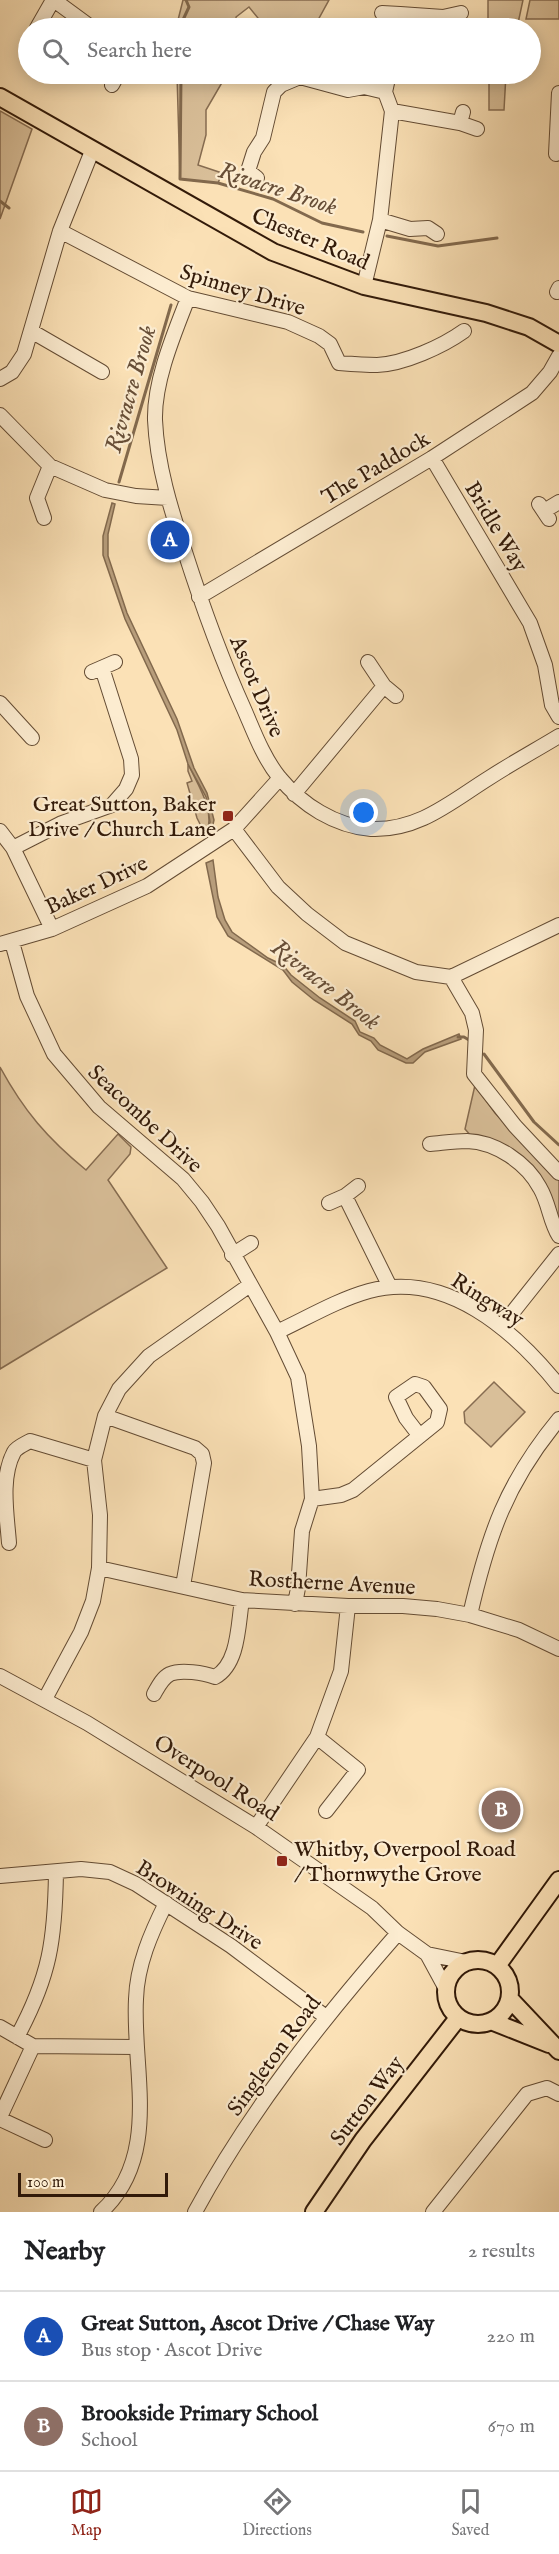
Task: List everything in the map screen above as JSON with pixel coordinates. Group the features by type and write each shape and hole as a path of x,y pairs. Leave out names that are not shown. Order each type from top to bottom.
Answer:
{"main road":[{"name":"Chester Road","path":"0,97 273,252 364,286 486,313 529,327 559,344"},
{"path":"497,1966 559,1880"},
{"path":"477,1959 497,1966 505,1974 510,1984 510,1999 505,2010 491,2021 480,2024 469,2023 458,2018 450,2009 446,1999 448,1978 455,1969 466,1962 477,1959"},
{"path":"510,1999 556,2048"},
{"name":"Sutton Way","path":"314,2212 363,2140 458,2018"},
{"path":"491,2021 556,2048"}],"street":[{"path":"45,18 59,1 80,18"},
{"path":"382,14 443,17 460,14"},
{"path":"399,18 400,14"},
{"path":"249,174 254,152 264,138 274,92 282,84"},
{"path":"326,84 348,90 364,87 385,92"},
{"path":"364,286 380,220 392,111 385,92 387,84"},
{"path":"556,154 559,93"},
{"path":"392,111 461,117 477,129"},
{"path":"0,380 12,372 24,354 60,231 92,151"},
{"path":"380,220 410,229 428,228 437,234"},
{"name":"Spinney Drive","path":"60,231 188,298 288,322 319,336 330,344 339,363 379,365 418,355 450,341 465,331"},
{"name":"Ascot Drive","path":"188,298 167,355 155,419 168,498 199,597 238,696 262,750 280,778 294,794 331,819 352,826 373,829 394,827 425,819 559,735"},
{"path":"31,331 102,372"},
{"name":"The Paddock","path":"199,597 432,458 532,393 550,372 559,356"},
{"path":"0,415 50,466 105,490 136,496 168,498"},
{"name":"Bridle Way","path":"432,458 530,623 545,665 552,705 559,717"},
{"path":"44,518 37,498 50,466"},
{"path":"544,511 559,502"},
{"path":"13,848 62,823 112,805 126,789 132,775 131,759 97,670 115,662"},
{"path":"368,662 384,686 396,696"},
{"path":"294,794 384,686"},
{"path":"0,703 32,738"},
{"name":"Baker Drive","path":"6,943 52,929 147,886 234,829 280,778"},
{"path":"234,829 278,887 307,914 345,943 416,972 451,977 559,925"},
{"path":"0,831 13,848 52,929"},
{"name":"Seacombe Drive","path":"6,943 54,1054 99,1107 183,1179 218,1226 232,1255 277,1332 298,1377 310,1456 312,1499 302,1531 295,1604"},
{"path":"451,977 472,1012 476,1030 474,1074 515,1126 559,1173"},
{"path":"430,1144 467,1141 480,1143 499,1149 519,1162 539,1186 559,1236"},
{"path":"329,1203 345,1196 358,1186"},
{"path":"345,1196 390,1287"},
{"path":"232,1255 251,1243"},
{"path":"501,1327 559,1254"},
{"path":"45,1699 81,1632 93,1601 99,1568 100,1515 94,1460 105,1416 119,1389 149,1356 250,1284"},
{"name":"Ringway","path":"277,1332 369,1291 390,1287 421,1287 441,1291 501,1327 535,1357 559,1386"},
{"path":"105,1416 195,1448 202,1454 204,1463 183,1586"},
{"path":"470,1615 484,1557 500,1512 521,1469 559,1419"},
{"path":"312,1499 341,1495 353,1490 419,1435"},
{"path":"13,1536 5,1485 7,1471 15,1450 30,1441 94,1460"},
{"name":"Rostherne Avenue","path":"99,1568 242,1600 348,1606 403,1606 470,1615 519,1630 559,1649"},
{"path":"154,1694 162,1681 171,1674 199,1673 215,1677 222,1673 231,1660 242,1600"},
{"path":"256,1827 317,1737 341,1671 348,1606"},
{"name":"Overpool Road","path":"0,1676 45,1699 256,1827 372,1908 398,1933 427,1954 466,1962"},
{"path":"317,1737 358,1770 326,1811"},
{"name":"Browning Drive","path":"0,1876 81,1869 110,1872 136,1884 231,1946 326,2017"},
{"path":"17,2037 36,2003 47,1968 55,1925 56,1872"},
{"path":"101,2212 114,2198 130,2171 138,2142 142,2111 135,2047 135,1996 150,1939 166,1903"},
{"name":"Singleton Road","path":"195,2212 236,2142 326,2017 398,1933"},
{"name":"Overpool Road","path":"427,1954 446,1989"},
{"path":"0,2027 33,2046 135,2047"},
{"path":"33,2046 0,2118 45,2140"},
{"path":"433,2212 527,2094 547,2088 559,2094"}],"shaded area":[{"path":"183,0 329,0 319,18 258,18 249,7 236,18 178,18"},
{"path":"488,0 523,0 519,18 488,18"},
{"path":"530,0 559,0 559,19 526,18"},
{"path":"177,84 221,84 206,110 206,135 198,165 222,173 218,183 180,179"},
{"path":"489,84 505,84 504,110 489,110"},
{"path":"0,111 32,129 0,219"},
{"path":"112,503 115,504 108,534 108,556 127,613 177,719 194,768 207,793 214,820 211,833 207,836 210,822 206,797 188,764 177,730 125,619 103,555 103,536"},
{"path":"188,764 208,808 209,827 206,836 197,818 187,783 192,781"},
{"path":"213,860 218,897 225,920 232,932 268,958 283,965 291,975 320,998 355,1021 360,1032 407,1059 423,1049 459,1034 461,1039 425,1052 413,1063 406,1063 378,1050 371,1041 359,1035 352,1024 314,1000 292,982 283,970 228,936 217,917 206,863"},
{"path":"0,1067 37,1123 59,1147 86,1170 118,1134 131,1147 130,1154 108,1180 167,1268 0,1369"},
{"path":"475,1085 495,1113 559,1179 559,1225 542,1182 471,1136 465,1129"},
{"path":"494,1382 525,1412 491,1447 465,1423 464,1412"}],"waterway":[{"name":"Rivacre Brook","path":"184,18 189,7 186,0"},
{"name":"Rivacre Brook","path":"181,84 180,179 218,183 273,199 322,223 363,232"},
{"path":"0,201 9,208"},
{"path":"387,236 438,246 497,238"},
{"name":"Rivracre Brook","path":"119,482 171,305"},
{"name":"Rivracre Brook","path":"458,1037 469,1040"},
{"name":"Rivracre Brook","path":"484,1054 534,1122 559,1145"}],"place":[{"name":"Great Sutton, Ascot Drive / Chase Way","path":"170,540"},
{"name":"Great Sutton, Baker Drive / Church Lane","path":"228,816"},
{"name":"Brookside Primary School","path":"501,1810"},
{"name":"Whitby, Overpool Road / Thornwythe Grove","path":"282,1861"}]}
